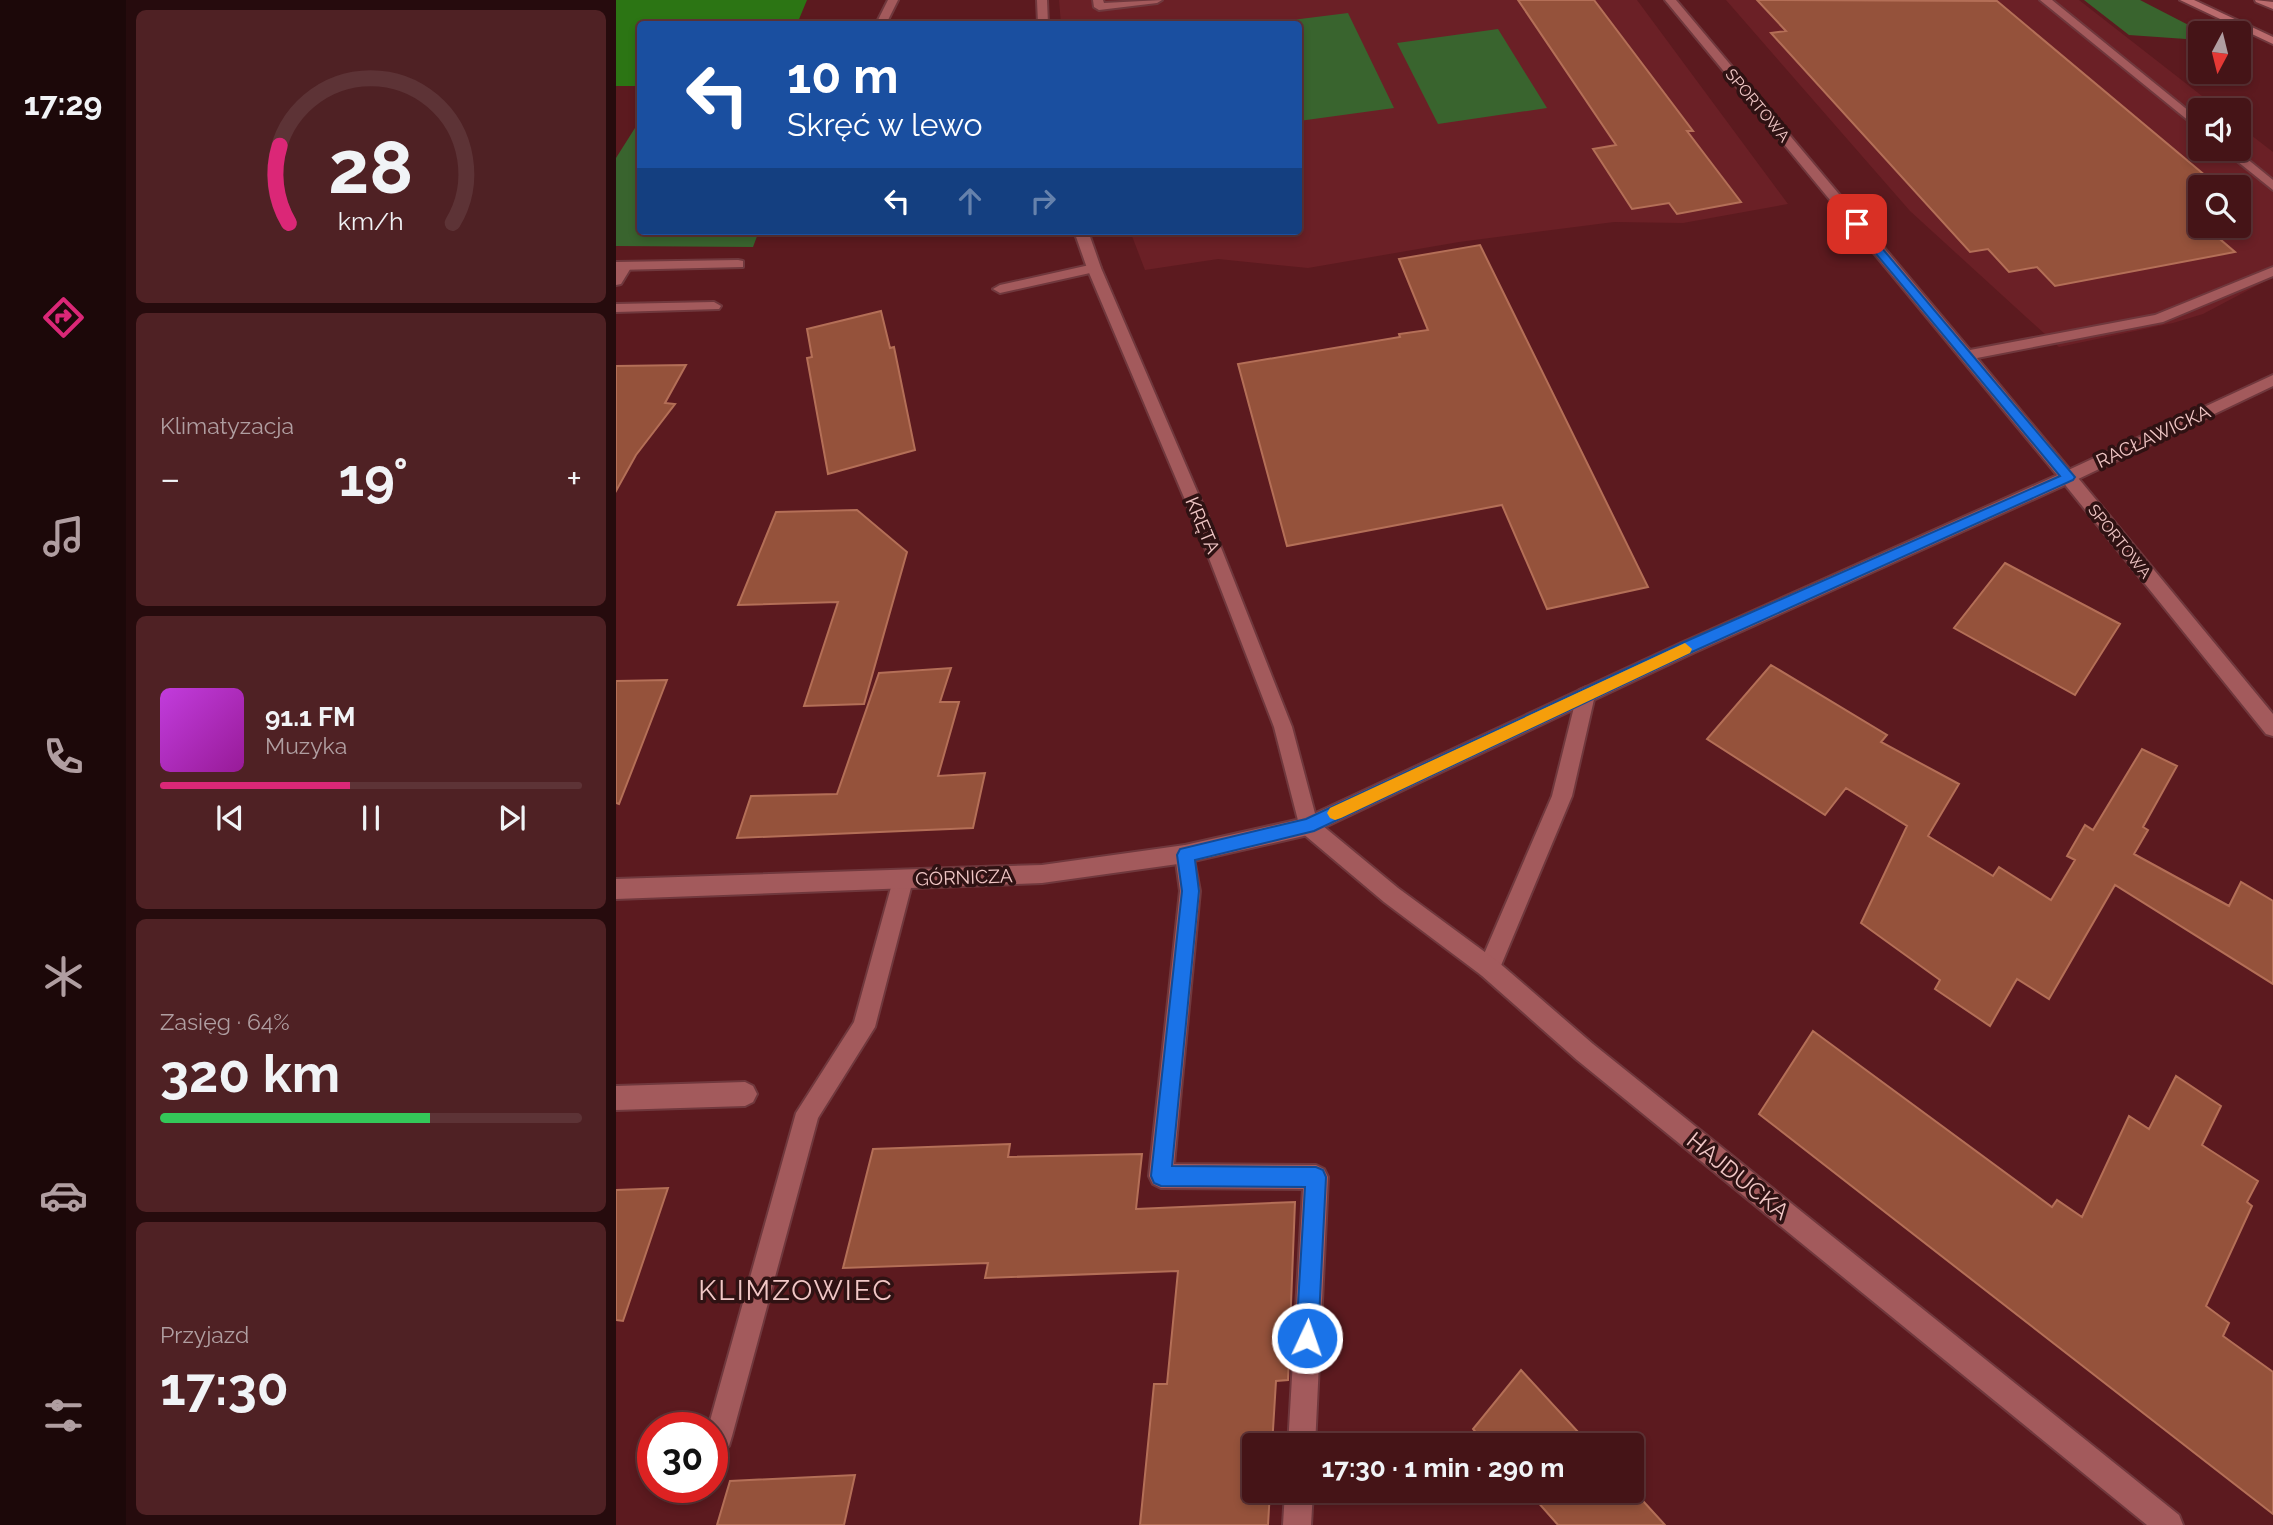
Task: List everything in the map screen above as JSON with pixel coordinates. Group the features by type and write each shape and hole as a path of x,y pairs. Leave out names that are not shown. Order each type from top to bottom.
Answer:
{"main road":[{"path":"2185,0 2273,41"},
{"path":"2260,0 2273,6"}],"street":[{"path":"882,21 893,0"},
{"path":"1042,0 1043,21"},
{"path":"1098,0 1099,7 1157,0"},
{"name":"SPORTOWA","path":"1670,0 2068,477 2273,728"},
{"path":"2045,0 2188,116"},
{"path":"2243,161 2273,186"},
{"name":"KRĘTA","path":"1082,235 1210,540 1283,727 1308,826"},
{"path":"616,281 621,266 738,264"},
{"path":"1000,289 1094,268"},
{"path":"1966,355 2158,319 2273,271"},
{"path":"616,308 714,306"},
{"name":"RACŁAWICKA","path":"1308,826 1586,695 2068,477 2273,380"},
{"path":"1489,968 1562,796 1586,695"},
{"name":"GÓRNICZA","path":"616,889 1042,874 1185,855 1308,826"},
{"name":"HAJDUCKA","path":"1308,826 1391,895 1489,968 1595,1060 2169,1525"},
{"path":"1185,855 1190,891 1161,1176 1316,1177 1302,1433"},
{"path":"726,1412 808,1113 864,1027 903,880"},
{"path":"616,1098 745,1094"},
{"path":"1297,1525 1298,1503"}],"shaded area":[{"path":"1059,0 1637,0 1788,204 1683,223 1614,222 1459,242 1308,268 1218,259 1145,270 1132,235 1302,235 1302,21 1061,21"},
{"path":"1726,0 2079,0 2205,98 2188,98 2188,161 2251,161 2251,135 2273,152 2273,277 2203,314 2059,347 1910,211"}],"green space":[{"path":"616,0 807,0 798,21 637,21 637,86 616,86"},
{"path":"2084,0 2140,0 2188,25 2188,39 2129,35"},
{"path":"1348,13 1394,108 1302,121 1302,21 1283,21"},
{"path":"1498,29 1547,108 1438,124 1397,43"},
{"path":"637,125 637,235 758,235 753,247 616,246 616,158"}],"building":[{"path":"1518,0 1594,0 1693,131 1687,131 1741,202 1677,214 1669,203 1632,209 1593,149 1616,145"},
{"path":"1757,0 1997,1 2205,175 2188,175 2188,238 2219,238 2235,252 2055,286 2037,267 2009,272 1988,249 1970,252 1771,33 1786,31"},
{"path":"1480,245 1648,587 1547,609 1502,505 1287,546 1238,364 1428,330 1399,259"},
{"path":"881,311 890,348 894,347 915,450 828,474 807,358 812,357 807,329"},
{"path":"686,365 665,403 675,404 636,455 616,491 616,366"},
{"path":"857,510 907,552 864,704 804,706 838,602 738,605 776,512"},
{"path":"2005,563 2120,624 2075,695 1954,628"},
{"path":"1771,665 1887,735 1881,742 1959,784 1928,836 1993,876 1999,867 2051,900 2075,860 2067,856 2085,825 2093,830 2142,749 2177,766 2143,827 2148,830 2134,854 2229,906 2241,882 2273,901 2273,984 2115,885 2049,999 2017,979 1990,1026 1935,989 1940,980 1861,923 1907,826 1846,788 1825,815 1707,739"},
{"path":"951,668 940,702 959,702 938,776 985,773 973,828 737,838 751,796 837,794 879,673"},
{"path":"667,680 619,804 616,803 616,681"},
{"path":"1813,1031 2052,1207 2057,1200 2082,1217 2129,1116 2149,1129 2176,1076 2221,1106 2202,1145 2258,1181 2247,1202 2252,1206 2206,1306 2229,1323 2223,1336 2273,1372 2273,1514 1759,1114"},
{"path":"1010,1144 1008,1157 1142,1154 1136,1209 1295,1202 1288,1380 1276,1381 1273,1433 1242,1433 1242,1503 1269,1503 1268,1525 1140,1525 1154,1384 1167,1384 1178,1271 985,1278 988,1263 843,1268 873,1149"},
{"path":"668,1188 623,1321 616,1320 616,1190"},
{"path":"1521,1370 1579,1433 1476,1433 1473,1429"},
{"path":"855,1475 844,1525 717,1525 724,1503 728,1503 730,1481"},
{"path":"1644,1502 1665,1525 1558,1525 1539,1503"}],"slow traffic":[{"path":"1335,813 1685,649"}],"district":[{"name":"KLIMZOWIEC","path":"796,1290"}],"route":[{"path":"1307,1338 1316,1177 1161,1176 1190,891 1185,855 1308,826 1687,648 2068,477 1857,224"}]}
